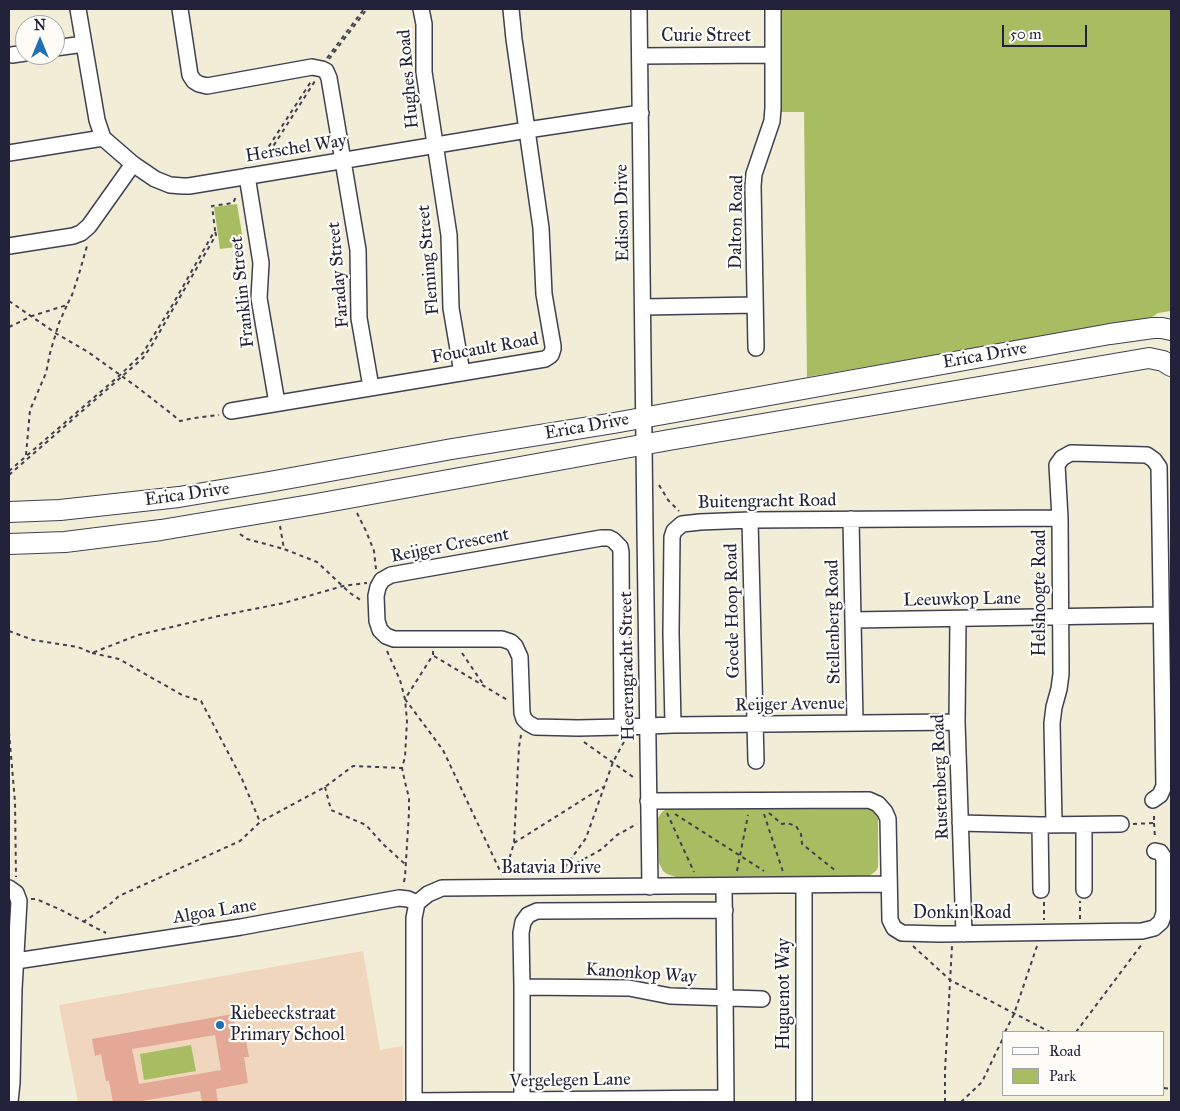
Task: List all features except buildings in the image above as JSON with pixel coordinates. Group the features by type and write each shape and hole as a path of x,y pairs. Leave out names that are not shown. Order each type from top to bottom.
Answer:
{"main road":[{"name":"Erica Drive","path":"9,512 70,509 178,497 1110,334 1142,329 1167,329"},
{"name":"Erica Drive","path":"9,544 65,542 161,530 316,504 644,444 1149,358 1163,361 1171,366"}],"street":[{"path":"9,153 103,138 97,120 80,9"},
{"name":"Faraday Street","path":"180,9 190,75 194,81 200,84 207,86 312,67 326,71 329,78 344,160 358,250 359,318 371,388"},
{"name":"Hughes Road","path":"421,9 424,24 424,72 435,145"},
{"path":"511,9 527,130"},
{"name":"Edison Drive","path":"640,9 644,417"},
{"name":"Dalton Road","path":"756,348 753,186 754,174 772,122 773,9"},
{"path":"65,47 84,44"},
{"name":"Curie Street","path":"640,56 772,55"},
{"name":"Herschel Way","path":"103,138 155,179 170,185 189,186 243,182 344,160 641,113"},
{"name":"Foucault Road","path":"231,411 548,357 552,352 553,346 544,294 541,228 527,130"},
{"name":"Fleming Street","path":"435,145 449,235 451,308 462,372"},
{"path":"9,246 73,236 85,231 134,164"},
{"name":"Franklin Street","path":"243,182 261,263 259,298 277,403"},
{"path":"643,307 755,306"},
{"name":"Heerengracht Street","path":"644,417 650,887"},
{"name":"Helshoogte Road","path":"1041,890 1047,825 1052,723 1061,674 1059,617 1060,518 1057,465 1062,458 1071,453 1143,455 1158,464 1160,472 1161,615"},
{"name":"Buitengracht Road","path":"673,725 671,633 672,537 676,528 682,524 750,520 1060,518"},
{"name":"Goede Hoop Road","path":"750,520 756,760"},
{"name":"Stellenberg Road","path":"851,520 855,724"},
{"name":"Reijger Crescent","path":"386,636 380,630 377,621 376,603 378,587 382,580 391,575 609,538 620,547 621,552 625,727"},
{"path":"1153,800 1160,795 1164,786 1161,615"},
{"name":"Leeuwkop Lane","path":"853,620 1161,615"},
{"name":"Rustenberg Road","path":"958,619 959,934"},
{"path":"386,636 394,639 507,640 515,646 520,657 522,713 524,719 531,725 540,728 625,727"},
{"name":"Reijger Avenue","path":"625,727 958,722"},
{"name":"Donkin Road","path":"648,801 869,800 878,804 888,818 890,920 892,927 899,932 959,934 1042,933 1142,931 1154,928"},
{"path":"960,823 1121,824"},
{"path":"1084,825 1084,890"},
{"path":"1154,928 1161,922 1164,913 1164,858 1160,852 1155,851"},
{"name":"Batavia Drive","path":"418,903 428,894 442,888 730,886 775,881 804,885 889,884"},
{"name":"Huguenot Way","path":"804,885 804,1102"},
{"path":"726,1100 725,910 730,886"},
{"path":"10,1094 11,989 16,961 13,892"},
{"name":"Algoa Lane","path":"16,961 241,928 399,898 418,903"},
{"path":"414,1102 414,918 418,903"},
{"path":"522,1101 521,933 523,922 528,915 537,911 725,910"},
{"name":"Kanonkop Way","path":"522,987 629,988 670,996 762,999"},
{"name":"Vergelegen Lane","path":"414,1102 726,1100"}],"path":[{"path":"326,61 366,9"},
{"path":"257,164 317,75 265,159"},
{"path":"9,471 143,358 216,235 212,206 233,203 243,182"},
{"path":"26,456 30,410 46,373 59,323 79,274 89,235 85,231"},
{"path":"9,301 57,334 88,352 180,422 194,418 216,416 231,411"},
{"path":"9,328 32,316 67,305"},
{"path":"9,476 121,376"},
{"path":"658,484 668,500 691,523"},
{"path":"92,653 138,635 284,603 343,586 382,580 377,571 374,551 356,511"},
{"path":"280,524 284,549"},
{"path":"237,531 246,539 284,549 317,562 350,593 368,604 376,603"},
{"path":"9,631 33,640 78,647 119,660 182,695 200,701 242,779 260,822"},
{"path":"386,636 384,644 400,680 405,699 407,721 405,756 402,768 409,798 406,865 405,877 399,898"},
{"path":"405,699 433,655 433,639"},
{"path":"457,639 458,646 485,686"},
{"path":"433,655 512,702 521,704"},
{"path":"405,699 443,750 504,878 514,843 519,746 524,719"},
{"path":"561,872 586,838 613,762 628,735 625,727"},
{"path":"578,728 575,735 633,777 648,778"},
{"path":"9,732 15,802 16,880 13,892 59,909 128,944"},
{"path":"83,922 119,896 240,841 260,822 325,787 353,766 402,768"},
{"path":"514,843 605,786"},
{"path":"325,787 331,810 366,826 406,865"},
{"path":"1153,800 1155,851"},
{"path":"730,886 736,877 740,856 757,802"},
{"path":"698,886 698,879 666,811 670,811 775,881 784,876 757,802"},
{"path":"757,802 782,824 786,823 796,826 801,834 802,844 844,877 844,885"},
{"path":"542,888 561,872 602,849 617,835 638,823 649,823"},
{"path":"1121,824 1154,823"},
{"path":"1006,1031 1014,1014 1042,933 1044,896 1041,890"},
{"path":"1080,932 1080,894 1084,890"},
{"path":"1077,1031 1154,928"},
{"path":"899,932 950,980 1048,1031"},
{"path":"944,1102 950,980 959,934"},
{"path":"961,1102 982,1082 1002,1040"}],"shaded area":[{"name":"Riebeeckstraat Primary School","path":"363,951 380,1050 403,1046 403,1102 78,1102 59,1005"}],"green space":[{"path":"776,9 1171,9 1171,311 1158,313 1148,318 807,377 804,112 777,112"},
{"path":"237,204 244,246 220,249 214,207"},
{"path":"866,807 873,811 878,818 878,867 869,876 676,877 663,871 659,863 657,819 668,808"},
{"path":"191,1045 196,1071 144,1080 140,1054"}],"place":[{"name":"Riebeeckstraat Primary School","path":"220,1025"}]}
